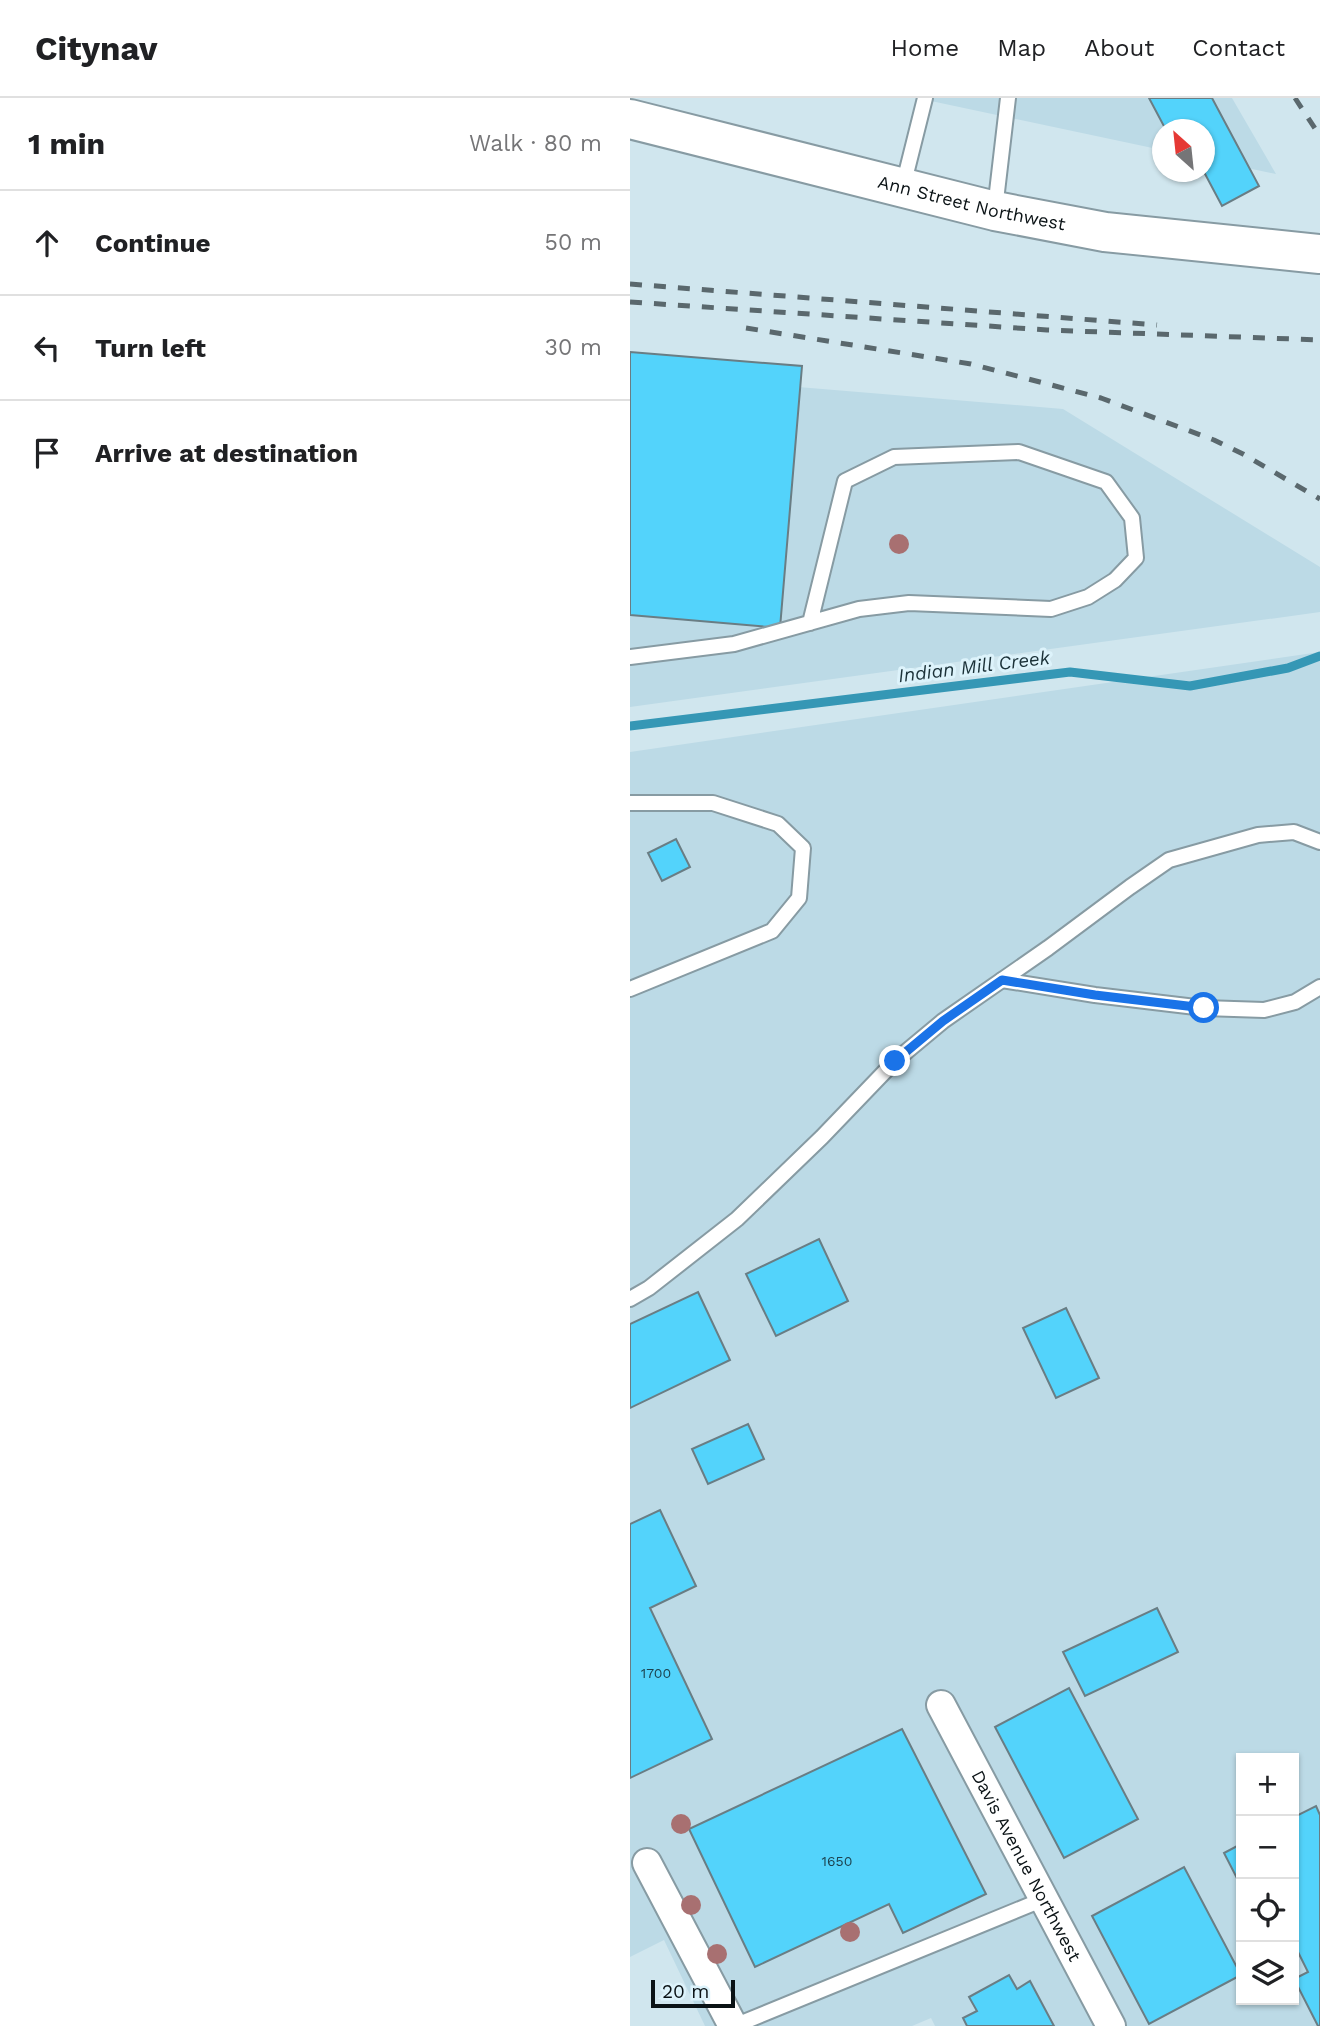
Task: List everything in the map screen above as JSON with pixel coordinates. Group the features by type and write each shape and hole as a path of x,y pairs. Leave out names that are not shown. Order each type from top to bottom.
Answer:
{"main road":[{"name":"Ann Street Northwest","path":"630,119 995,211 1104,232 1320,254"}],"street":[{"name":"Davis Avenue Northwest","path":"941,1705 1111,2026"},
{"path":"647,1863 734,2026"}],"lane":[{"path":"902,188 925,98"},
{"path":"995,211 1008,98"},
{"path":"630,657 734,644 810,623 859,609 909,603 1051,609 1088,597 1115,580 1136,558 1132,518 1106,482 1019,452 894,457 845,481 810,623"},
{"path":"630,803 713,803 778,824 803,848 799,898 772,931 630,989"},
{"path":"630,1299 649,1288 737,1219 822,1137 895,1061 943,1021 1169,860 1258,835 1294,832 1320,842"},
{"path":"1002,980 1095,995 1191,1006 1264,1010 1295,1002 1320,987"},
{"path":"734,2026 1044,1899"}],"shaded area":[{"path":"917,98 1232,98 1276,174 1215,161 1215,119 1152,119 1152,148"},
{"path":"630,373 1063,409 1320,567 1320,612 630,707"},
{"path":"1320,652 1320,2026 935,2026 931,2018 912,2026 705,2026 664,1940 630,1957 630,752"}],"building":[{"path":"1149,98 1212,98 1259,186 1222,206 1209,182 1215,182 1215,119 1160,119"},
{"path":"630,352 802,366 780,628 630,615"},
{"path":"676,839 690,867 662,881 648,853"},
{"path":"819,1239 848,1301 776,1336 746,1274"},
{"path":"698,1292 730,1360 630,1408 630,1324"},
{"path":"1066,1308 1099,1378 1056,1398 1023,1328"},
{"path":"748,1424 764,1459 708,1484 692,1449"},
{"path":"660,1510 696,1586 650,1608 712,1739 630,1778 630,1524"},
{"path":"1157,1608 1178,1652 1085,1696 1063,1652"},
{"path":"1069,1688 1138,1819 1064,1858 995,1727"},
{"path":"902,1729 986,1894 903,1933 889,1904 755,1967 689,1829"},
{"path":"1316,1806 1320,1815 1320,2026 1299,1989 1299,1976 1308,1972 1299,1954 1299,1814"},
{"path":"1236,1847 1236,1876 1224,1853"},
{"path":"1184,1867 1236,1966 1236,1978 1149,2024 1092,1916"},
{"path":"1009,1975 1017,1989 1030,1981 1054,2026 967,2026 963,2018 977,2011 969,1997"}],"waterway":[{"name":"Indian Mill Creek","path":"630,726 1070,672 1190,686 1288,668 1320,656"}],"railway":[{"path":"1295,98 1320,136"},
{"path":"630,284 1157,325"},
{"path":"630,302 1047,330 1320,340"},
{"path":"746,328 971,364 1101,398 1214,440 1320,499"}],"route":[{"path":"895,1061 943,1021 1002,980 1204,1008"}]}
